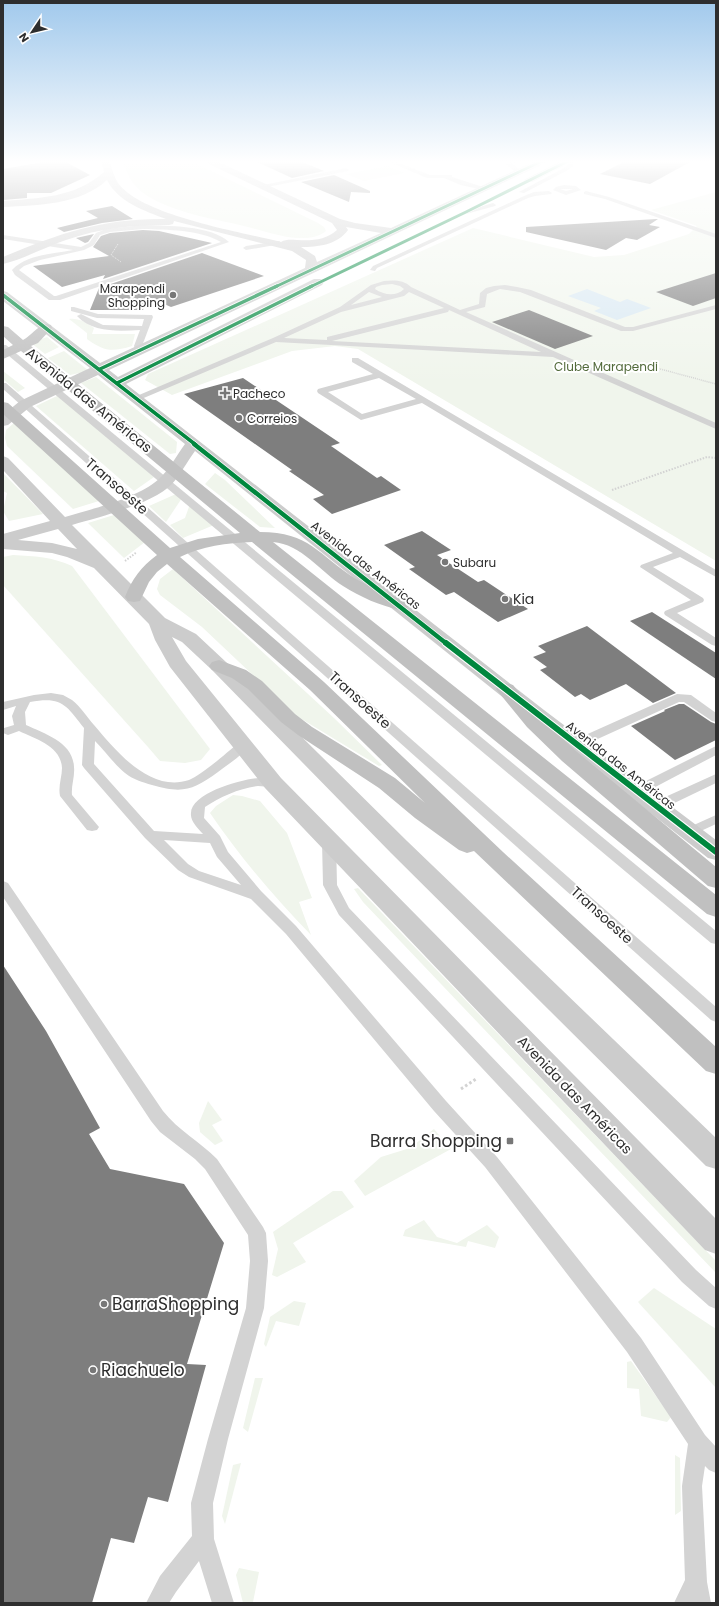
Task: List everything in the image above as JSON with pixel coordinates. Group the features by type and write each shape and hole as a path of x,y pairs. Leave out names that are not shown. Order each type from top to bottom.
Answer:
{"highway":[{"path":"5,352 23,346 40,335 46,328"},
{"name":"Avenida das Américas","path":"3,330 23,346 62,386 170,475 256,537 716,908"},
{"path":"6,414 317,686 495,858 716,1063"},
{"path":"134,597 136,587 147,571 156,563 187,548 220,539 278,537 293,541 350,583 400,605"},
{"path":"219,666 239,674 256,685 288,718 387,783 452,835 475,849 495,858"},
{"path":"506,690 534,723 568,756 716,880"}],"street":[{"path":"5,258 67,236"},
{"path":"248,236 296,249 311,258 312,265 310,270"},
{"path":"278,243 298,244 329,240 337,236"},
{"path":"6,414 24,404 382,236"},
{"path":"118,383 415,236"},
{"path":"285,281 287,285 292,287 309,287"},
{"name":"Avenida das Américas","path":"3,295 118,383 506,690 716,852"},
{"path":"3,539 134,501 151,493 170,475 193,443"},
{"name":"Avenida das Américas","path":"3,461 104,568 158,622 189,638 219,666 399,847 716,1157"},
{"path":"3,545 41,546 65,551 76,554 104,568"},
{"name":"Avenida das Américas","path":"158,622 164,640 177,663 242,746 274,783 716,1240"}],"lane":[{"path":"13,236 82,249"},
{"path":"98,236 92,244 82,249 72,253 44,257 22,265 15,270 17,274 54,298 226,242 222,239 209,236"},
{"path":"442,236 375,267 379,273 406,286 408,289 716,426"},
{"path":"246,248 278,243"},
{"path":"379,273 372,290 377,294 388,296 400,294 412,296 445,310 500,338 502,342 482,351"},
{"path":"136,398 275,340 338,310 356,296 375,285 387,282 398,283"},
{"path":"460,312 482,305 484,293 489,289 500,287 516,288 528,292 624,329 634,329 716,306"},
{"path":"338,310 400,294 408,291 408,289"},
{"path":"356,296 372,296 376,300 373,302"},
{"path":"139,350 138,346 148,317 97,316 74,309 85,320 98,327 144,328"},
{"path":"317,342 445,310"},
{"path":"275,340 554,355"},
{"path":"5,352 62,386"},
{"path":"355,360 716,574"},
{"path":"379,374 321,391 361,417 423,400"},
{"name":"Transoeste","path":"3,385 716,1016"},
{"path":"170,475 234,538 716,939"},
{"path":"681,553 645,568 699,600 669,613 716,643"},
{"path":"3,706 26,700 53,697 65,700 128,768 141,778 170,786 181,786 195,782 229,758 242,746"},
{"path":"576,744 677,698 687,698 716,718"},
{"path":"26,700 18,711 17,717 20,726 54,744 65,752 68,760 65,791 66,796 92,827"},
{"path":"8,731 20,726"},
{"path":"90,728 88,766 150,835 183,867 194,874 256,895"},
{"path":"637,791 716,750"},
{"path":"657,806 716,778"},
{"path":"274,783 259,782 241,784 211,797 200,805 197,812 198,819 215,839 222,854 256,895 291,930 440,1106 490,1162 634,1345 698,1442 716,1464"},
{"path":"690,832 716,819"},
{"path":"150,835 215,839"},
{"path":"329,841 330,885 344,911 689,1276 716,1300"},
{"path":"3,886 157,1116 166,1126 211,1164 257,1233 259,1261 255,1308 202,1503 203,1539 222,1603"},
{"path":"698,1442 692,1486 696,1582 700,1603"},
{"path":"157,1603 168,1584 203,1539"},
{"path":"685,1603 696,1582"}],"path":[{"path":"123,236 111,255 137,272"},
{"path":"609,364 638,363 716,384"},
{"path":"612,490 707,457 716,458"},
{"path":"123,562 140,549"}],"green space":[{"path":"283,236 316,236 301,238"},
{"name":"Clube Marapendi","path":"455,236 506,236 594,257 624,255 683,236 716,236 716,561 358,349 335,346 292,351 172,395 145,380 148,374"},
{"path":"69,319 85,322 94,328 92,334 135,334 132,346 114,350 104,349 87,339 87,333"},
{"path":"47,337 59,347 45,354 31,343"},
{"path":"64,351 89,371 70,375 48,358"},
{"path":"3,371 25,388 18,392 3,379"},
{"path":"96,377 177,442 176,453 170,454 81,383"},
{"path":"59,395 154,477 134,491 36,406"},
{"path":"14,423 99,501 73,509 7,446 5,438 6,430"},
{"path":"3,473 43,514 9,521 3,511 7,493 3,491"},
{"path":"215,473 225,480 275,528 260,527 205,484"},
{"path":"176,494 182,498 166,522 149,506"},
{"path":"190,504 214,525 183,538 170,525 185,518"},
{"path":"114,515 145,542 124,558 88,523"},
{"path":"13,555 51,559 72,566 210,749 201,760 185,763 160,761 3,585 3,557"},
{"path":"173,569 334,718 382,765 379,766 295,715 202,627 160,595 157,589 160,579"},
{"path":"233,795 260,801 287,833 312,898 299,902 311,935 258,876 210,813 216,806"},
{"path":"358,888 716,1261 716,1273 363,902 354,889"},
{"path":"208,1101 222,1120 212,1125 223,1141 215,1145 200,1132 199,1123"},
{"path":"434,1129 451,1149 365,1196 354,1181 381,1157 410,1148"},
{"path":"333,1191 342,1191 354,1207 293,1243 306,1262 277,1277 272,1275 278,1249 273,1232"},
{"path":"424,1220 437,1237 457,1243 487,1225 499,1237 495,1248 468,1241 466,1247 403,1236 405,1230"},
{"path":"654,1288 716,1329 716,1388 638,1302"},
{"path":"294,1301 306,1303 299,1326 276,1321 266,1347 264,1344 270,1317"},
{"path":"631,1361 671,1417 667,1422 641,1416 639,1389 627,1388 627,1362"},
{"path":"255,1378 263,1378 248,1432 243,1428"},
{"path":"675,1455 680,1458 681,1511 675,1515"},
{"path":"241,1463 225,1524 222,1516 233,1465"},
{"path":"239,1568 259,1572 253,1602 255,1603 243,1603 236,1575"}],"shaded area":[{"path":"587,289 620,302 627,299 651,308 617,320 594,311 601,308 568,296"}],"building":[{"path":"93,236 88,242 85,243 76,238"},
{"path":"101,236 181,236 212,243 103,279 105,275 62,287 33,266 109,256 93,247"},
{"path":"544,236 644,236 637,240 626,238 606,250"},
{"path":"202,253 264,276 171,307 148,297 143,310 90,310 99,288"},
{"path":"716,273 716,298 693,306 656,292"},
{"path":"529,310 593,336 555,349 492,322"},
{"path":"243,378 340,443 331,446 377,478 381,476 401,490 332,514 313,499 324,495 289,471 292,470 184,394"},
{"path":"422,531 451,550 437,555 478,582 484,580 528,609 498,622 454,592 446,595 409,569 415,567 384,545"},
{"path":"652,612 716,653 716,679 630,621"},
{"path":"587,626 676,693 653,703 626,684 590,700 581,694 575,697 540,670 547,667 533,657 546,652 538,646"},
{"path":"679,704 684,704 716,724 716,740 675,760 631,726"},
{"name":"BarraShopping","path":"3,965 46,1031 100,1128 89,1134 110,1169 184,1184 224,1243 187,1364 206,1365 168,1502 148,1497 134,1543 111,1538 92,1603 3,1603"}],"cycle path":[{"path":"100,369 383,236"},
{"path":"117,383 309,287 416,236"},
{"path":"3,295 93,364 626,784 716,852"}],"place":[{"name":"Marapendi Shopping","path":"173,295"},
{"name":"Pacheco","path":"225,393"},
{"name":"Correios","path":"239,418"},
{"name":"Subaru","path":"445,562"},
{"name":"Kia","path":"505,599"},
{"name":"Barra Shopping","path":"510,1141"},
{"name":"BarraShopping","path":"104,1304"},
{"name":"Riachuelo","path":"93,1370"}]}
